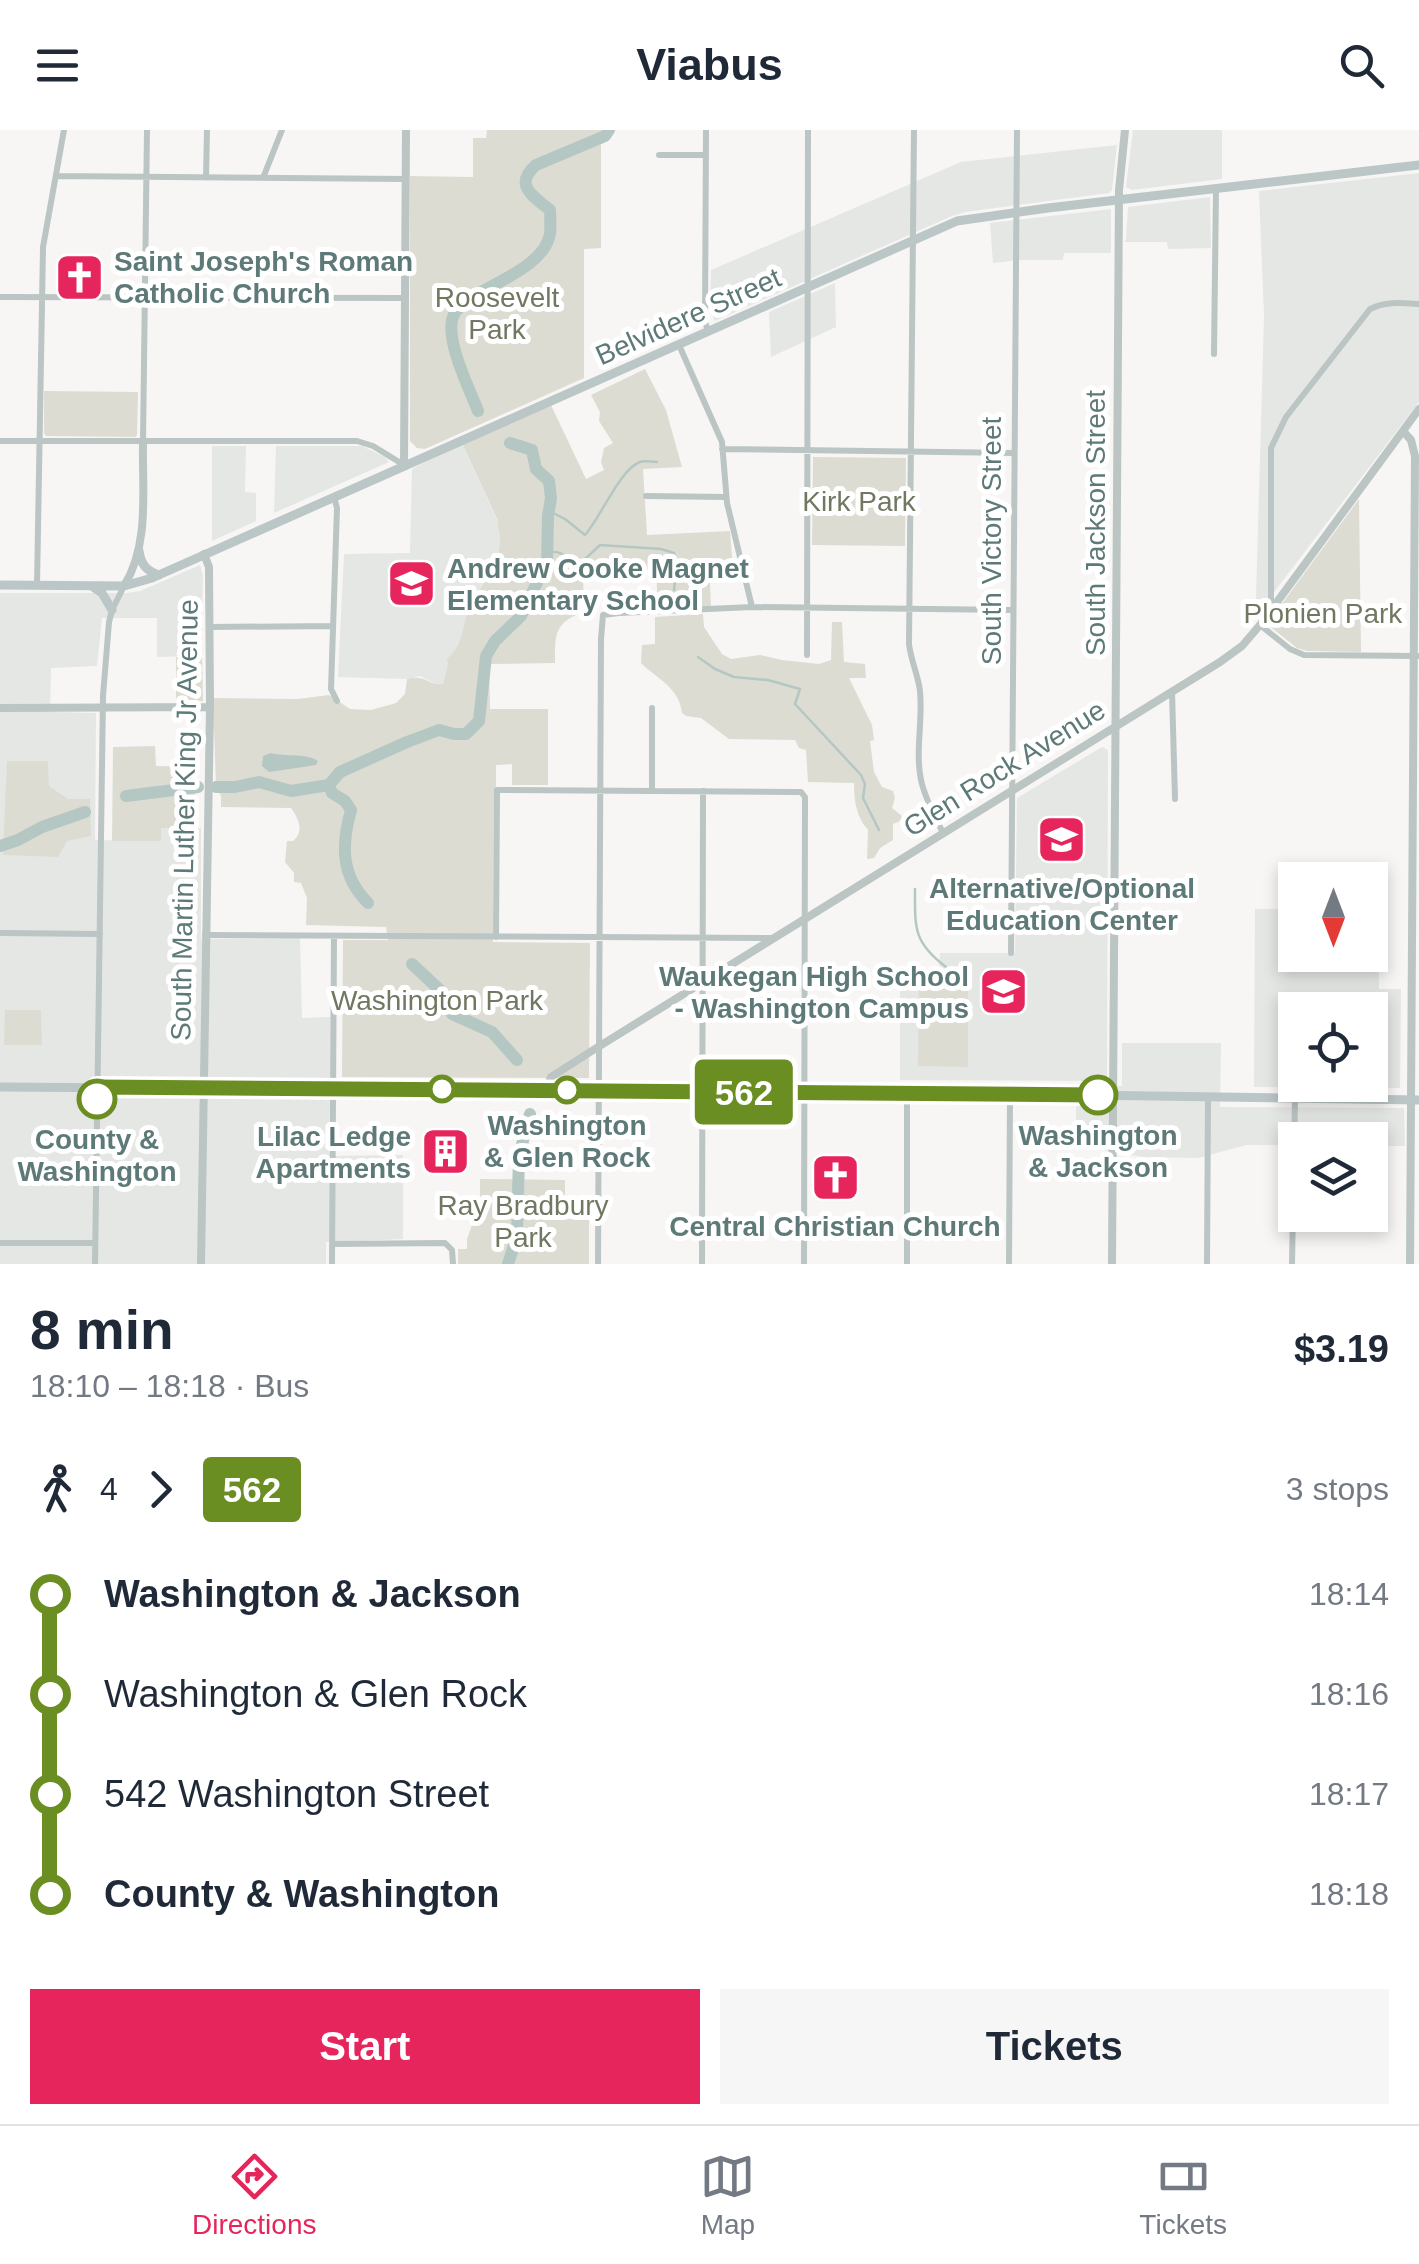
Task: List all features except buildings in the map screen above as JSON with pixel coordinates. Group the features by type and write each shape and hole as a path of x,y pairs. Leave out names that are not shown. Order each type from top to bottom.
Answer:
{"main road":[{"name":"Belvidere Street","path":"0,585 124,586 158,575 957,222 1419,165"},
{"path":"140,551 146,568 158,575"},
{"path":"90,586 102,593 112,610"},
{"path":"0,1087 1278,1098"},
{"path":"1388,1100 1414,1100"}],"street":[{"path":"38,585 43,247 64,130"},
{"path":"95,1264 103,707 112,610 140,551 146,130"},
{"path":"206,178 207,130"},
{"path":"263,178 282,130"},
{"path":"404,466 406,130"},
{"path":"706,130 708,332"},
{"path":"807,655 808,130"},
{"path":"914,130 911,662 920,692 921,780 943,833"},
{"name":"South Victory Street","path":"1011,953 1017,130"},
{"name":"South Jackson Street","path":"1112,1264 1120,200 1125,130"},
{"path":"659,155 706,155"},
{"path":"56,176 406,178"},
{"path":"1214,354 1216,188"},
{"path":"0,297 406,298"},
{"path":"1271,608 1272,448 1277,434 1370,309 1380,304 1419,304"},
{"path":"678,344 721,441 726,497 752,608"},
{"name":"Glen Rock Avenue","path":"546,1090 551,1077 598,1047 1239,648 1419,410"},
{"path":"1403,431 1417,456 1415,1191 1410,1264"},
{"path":"0,441 358,441 404,466"},
{"path":"722,449 1014,453"},
{"path":"334,496 337,508 331,689 337,701"},
{"path":"646,496 726,497"},
{"name":"South Martin Luther King Jr Avenue","path":"201,1264 210,707 208,567 204,554"},
{"path":"598,1264 603,616 752,608 1013,610"},
{"path":"1260,625 1304,655 1416,656"},
{"path":"208,626 332,626"},
{"path":"1172,691 1175,799"},
{"path":"0,708 210,707"},
{"path":"652,708 652,790"},
{"path":"496,937 497,790 801,792 805,796 804,1264"},
{"path":"702,1264 704,791"},
{"path":"0,933 100,934"},
{"path":"205,935 772,938"},
{"path":"332,1264 334,936"},
{"path":"907,1094 907,1264"},
{"path":"1009,1264 1010,1094"},
{"path":"1207,1264 1208,1097"},
{"path":"1292,1264 1295,1102"},
{"path":"0,1242 95,1242"},
{"path":"332,1244 445,1243 452,1250 453,1264"}],"shaded area":[{"path":"1133,130 1222,130 1222,179 1132,190 1126,187"},
{"path":"1117,145 1109,193 965,212 715,321 710,311 711,270 961,162"},
{"path":"1419,173 1419,402 1268,600 1256,599 1264,316 1259,191"},
{"path":"1210,197 1211,248 1168,249 1167,242 1124,242 1128,207"},
{"path":"1111,209 1111,253 1064,253 1063,260 993,263 990,223"},
{"path":"835,283 836,327 771,357 769,312"},
{"name":"Andrew Cooke Magnet Elementary School","path":"462,443 498,522 501,547 467,614 464,635 452,655 443,684 420,676 338,677 344,554 410,553 412,469"},
{"path":"212,446 246,446 245,492 256,493 256,521 212,541"},
{"path":"276,446 362,446 389,462 274,513"},
{"path":"200,565 201,656 157,657 157,618 102,618 97,666 51,668 50,712 96,713 95,840 160,841 160,828 201,828 201,939 300,938 302,1018 331,1017 329,1156 403,1155 403,1239 326,1242 326,1264 0,1264 0,593 127,593"},
{"name":"Waukegan High School - Washington Campus","path":"1102,747 1108,750 1107,1081 900,1080 900,968 939,968 940,953 1015,953 1017,798"},
{"path":"271,753 318,761 316,765 269,772 262,766 263,756"},
{"path":"1255,909 1278,909 1278,972 1379,972 1379,989 1401,989 1400,1088 1388,1088 1388,992 1278,992 1278,1087 1254,1087"},
{"path":"1122,1043 1221,1043 1220,1107 1404,1108 1405,1146 1388,1146 1388,1122 1278,1122 1278,1145 1246,1145 1198,1158 1142,1157 1075,1145 1077,1086 1122,1086"}],"green space":[{"name":"Roosevelt Park","path":"487,130 601,130 601,248 584,249 584,378 425,449 417,448 410,441 410,176 473,177 473,138 486,138"},
{"name":"Washington Park","path":"645,369 666,410 682,467 643,469 647,535 730,531 733,570 710,582 711,608 658,610 656,570 583,573 584,612 567,620 558,631 555,663 489,664 490,709 548,709 548,785 512,785 512,764 496,765 493,942 590,943 589,1078 342,1077 343,940 388,940 386,927 306,925 307,898 285,862 287,841 297,837 299,829 291,808 221,807 216,787 213,698 298,699 329,695 350,709 371,710 396,703 405,694 407,679 443,684 447,659 460,641 469,609 500,544 498,521 462,443 550,403 586,479 604,470 604,448 613,443 599,421 600,412 591,395"},
{"path":"44,391 138,392 137,435 46,436"},
{"name":"Kirk Park","path":"813,457 906,458 905,546 812,545"},
{"name":"Plonien Park","path":"1359,499 1361,652 1297,648 1267,624"},
{"path":"703,614 704,627 722,654 731,659 760,655 819,664 831,660 832,622 842,622 844,662 865,664 866,678 849,678 872,725 874,772 882,787 893,791 892,808 902,816 893,824 893,840 880,848 874,858 867,859 868,830 856,808 854,783 808,782 806,750 799,748 795,740 729,739 701,718 686,716 672,690 641,663 642,645 655,644 655,617"},
{"path":"176,657 202,657 203,701 176,701"},
{"path":"155,746 156,766 196,767 194,828 161,828 161,841 112,841 113,747"},
{"path":"7,761 48,761 49,786 68,799 90,799 91,836 67,841 58,857 3,855"},
{"path":"919,979 968,980 968,1067 918,1066"},
{"path":"5,1010 41,1010 42,1045 4,1045"},
{"name":"Ray Bradbury Park","path":"480,1179 565,1180 565,1219 589,1219 589,1264 458,1264 458,1249 467,1249 472,1225 480,1225"}],"waterway":[{"path":"478,411 451,330 457,309 517,272 544,249 550,234 550,210 528,190 529,172 536,165 605,136 609,130"},
{"path":"216,787 259,782 291,791 329,785 340,772 407,742 439,730 466,734 479,721 486,656 495,641 521,616 547,562 549,481 536,469 532,450 510,443"},
{"path":"549,511 585,535 625,474 640,462 657,462"},
{"path":"547,552 561,553 571,563 582,562 600,545 661,549 674,553 676,558 674,590"},
{"path":"698,657 734,677 768,680 800,689 795,704 861,775 865,784 863,798 879,830"},
{"path":"329,785 332,793 351,810 345,848 348,871 368,903"},
{"path":"126,796 198,787"},
{"path":"0,846 85,812"},
{"path":"915,889 918,933 927,950 946,967"},
{"path":"412,964 442,992 452,1014 492,1032 517,1060"},
{"path":"508,1264 517,1236 519,1156 530,1114"}],"bus line":[{"name":"562","path":"97,1099 97,1087 1098,1095"}],"place":[{"name":"Saint Joseph's Roman Catholic Church","path":"79,277"},
{"name":"Andrew Cooke Magnet Elementary School","path":"412,584"},
{"name":"Alternative/Optional Education Center","path":"1062,840"},
{"name":"Waukegan High School - Washington Campus","path":"1004,992"},
{"name":"Washington & Glen Rock","path":"567,1090"},
{"name":"Washington & Jackson","path":"1098,1095"},
{"name":"County & Washington","path":"97,1099"},
{"name":"Lilac Ledge Apartments","path":"446,1152"},
{"name":"Central Christian Church","path":"835,1178"}]}
